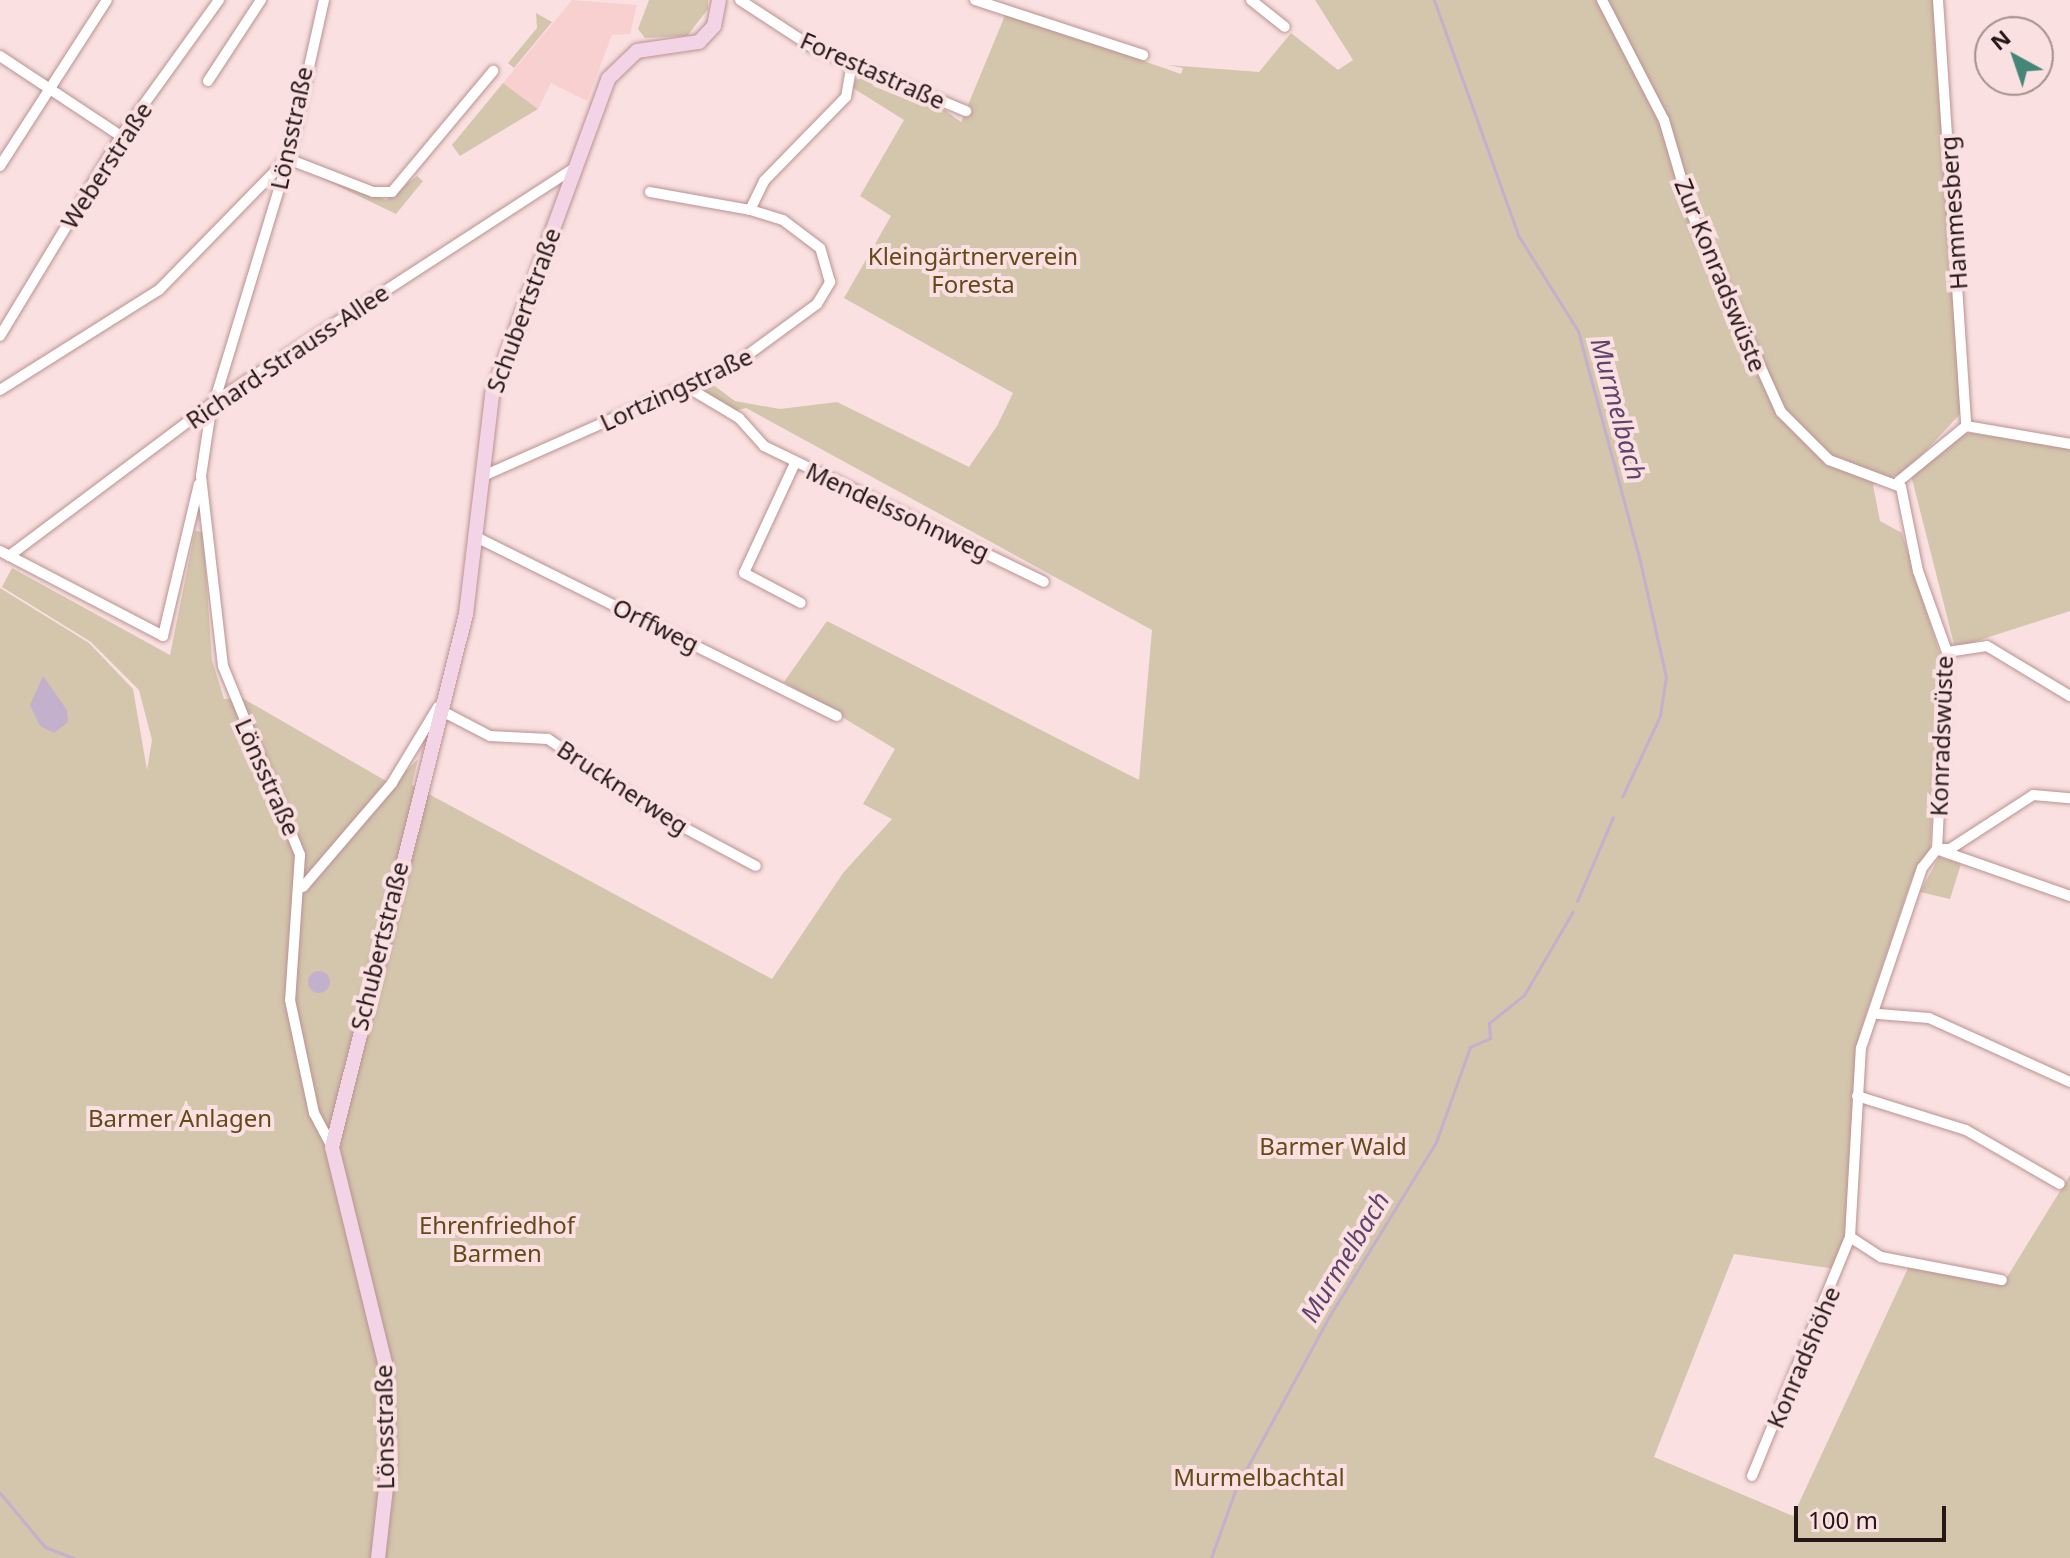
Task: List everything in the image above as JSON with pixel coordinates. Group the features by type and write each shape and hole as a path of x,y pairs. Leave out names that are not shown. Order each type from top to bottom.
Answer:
{"street":[{"path":"0,166 47,88 107,0"},
{"name":"Weberstraße","path":"0,336 121,136 219,0"},
{"path":"208,81 261,0"},
{"name":"Lönsstraße","path":"324,0 289,158 217,400 201,476 223,666 291,820 303,887 290,1000 314,1113 332,1147 385,1363 389,1462 378,1558"},
{"name":"Schubertstraße","path":"332,1147 466,614 492,395 573,169 615,66 637,51 699,42 714,26 719,0"},
{"name":"Forestastraße","path":"740,0 852,64 966,111"},
{"path":"975,0 1143,55"},
{"path":"1251,0 1285,27"},
{"name":"Zur Konradswüste","path":"1602,0 1664,120 1691,212 1781,412 1829,460 1884,485 1900,484"},
{"name":"Hammesberg","path":"1938,0 1966,426"},
{"path":"0,56 121,136"},
{"path":"750,210 764,181 846,97 852,64"},
{"path":"0,390 151,298 289,158 373,192 392,192 493,71"},
{"name":"Richard-Strauss-Allee","path":"5,554 217,400 573,169"},
{"name":"Lortzingstraße","path":"481,477 687,387 780,336 830,282 820,248 783,220 750,210 650,192"},
{"name":"Mendelssohnweg","path":"687,387 795,463 1044,582"},
{"path":"1900,484 1966,426 2070,444"},
{"name":"Mendelssohnweg","path":"795,463 744,573 801,603"},
{"path":"5,554 163,636 201,476"},
{"name":"Konradswüste","path":"1900,484 1914,558 1947,652 1937,849 2070,896"},
{"name":"Orffweg","path":"474,536 837,716"},
{"path":"1947,652 1987,646 2070,696"},
{"name":"Schubertstraße","path":"303,887 392,783 442,704"},
{"name":"Brucknerweg","path":"442,704 490,736 548,739 657,813 756,866"},
{"path":"1937,849 1950,849 2033,795 2070,798"},
{"name":"Konradshöhe","path":"1752,1476 1850,1237 1861,1048 1878,1014 1922,868 1937,849"},
{"path":"1878,1014 1929,1018 2070,1082"},
{"path":"1857,1096 1954,1124 2060,1184"},
{"path":"1850,1237 1881,1257 2002,1280"}],"shaded area":[{"path":"572,0 637,5 630,34 612,35 587,101 551,83 538,109 503,83"},
{"path":"43,676 67,710 68,722 54,733 40,726 30,705"},
{"path":"315,971 323,971 330,982 323,993 315,993 308,986 308,978"}],"green space":[{"path":"649,0 708,0 708,9 687,36 645,38 638,29"},
{"name":"Barmer Wald","path":"1315,0 1934,0 1962,412 1907,471 1873,485 1880,521 1902,533 1941,658 1930,850 1912,878 1861,1029 1846,1239 1835,1269 1734,1254 1654,1457 1793,1516 1909,1266 2004,1282 2070,1175 2070,1558 0,1558 0,588 89,643 133,689 147,770 152,740 139,690 91,642 2,587 12,568 170,655 195,531 203,532 212,660 224,699 244,699 393,785 418,759 412,785 772,979 843,873 892,819 863,804 895,749 784,682 827,621 1139,780 1152,630 746,408 734,411 699,390 712,384 735,401 780,409 837,402 969,467 997,426 1013,393 844,298 891,216 860,196 904,120 853,88 855,80 874,76 873,86 915,103 919,95 961,122 1006,13 1181,74 1183,68 1168,65 1259,72 1291,33 1338,70 1353,60"},
{"path":"536,13 552,22 514,68 508,63 537,28"},
{"path":"503,83 538,109 460,156 452,145"},
{"path":"307,171 386,200 417,176 423,181 396,214"},
{"path":"1971,433 2070,449 2070,611 1955,648 1911,475 1950,437"},
{"path":"1939,857 1961,864 1950,899 1920,892"}],"waterway":[{"name":"Murmelbach","path":"1434,0 1518,235 1578,331 1640,561 1666,677 1660,716 1622,797"},
{"name":"Murmelbach","path":"1577,901 1613,817"},
{"name":"Murmelbach","path":"1211,1558 1236,1488 1330,1315 1436,1142 1470,1047 1490,1038 1489,1023 1524,995 1573,911"},
{"path":"0,1493 45,1547 74,1558"}],"park label":[{"name":"Kleingärtnerverein Foresta","path":"973,270"},
{"name":"Barmer Anlagen","path":"180,1118"},
{"name":"Ehrenfriedhof Barmen","path":"497,1239"},
{"name":"Murmelbachtal","path":"1259,1477"}]}
